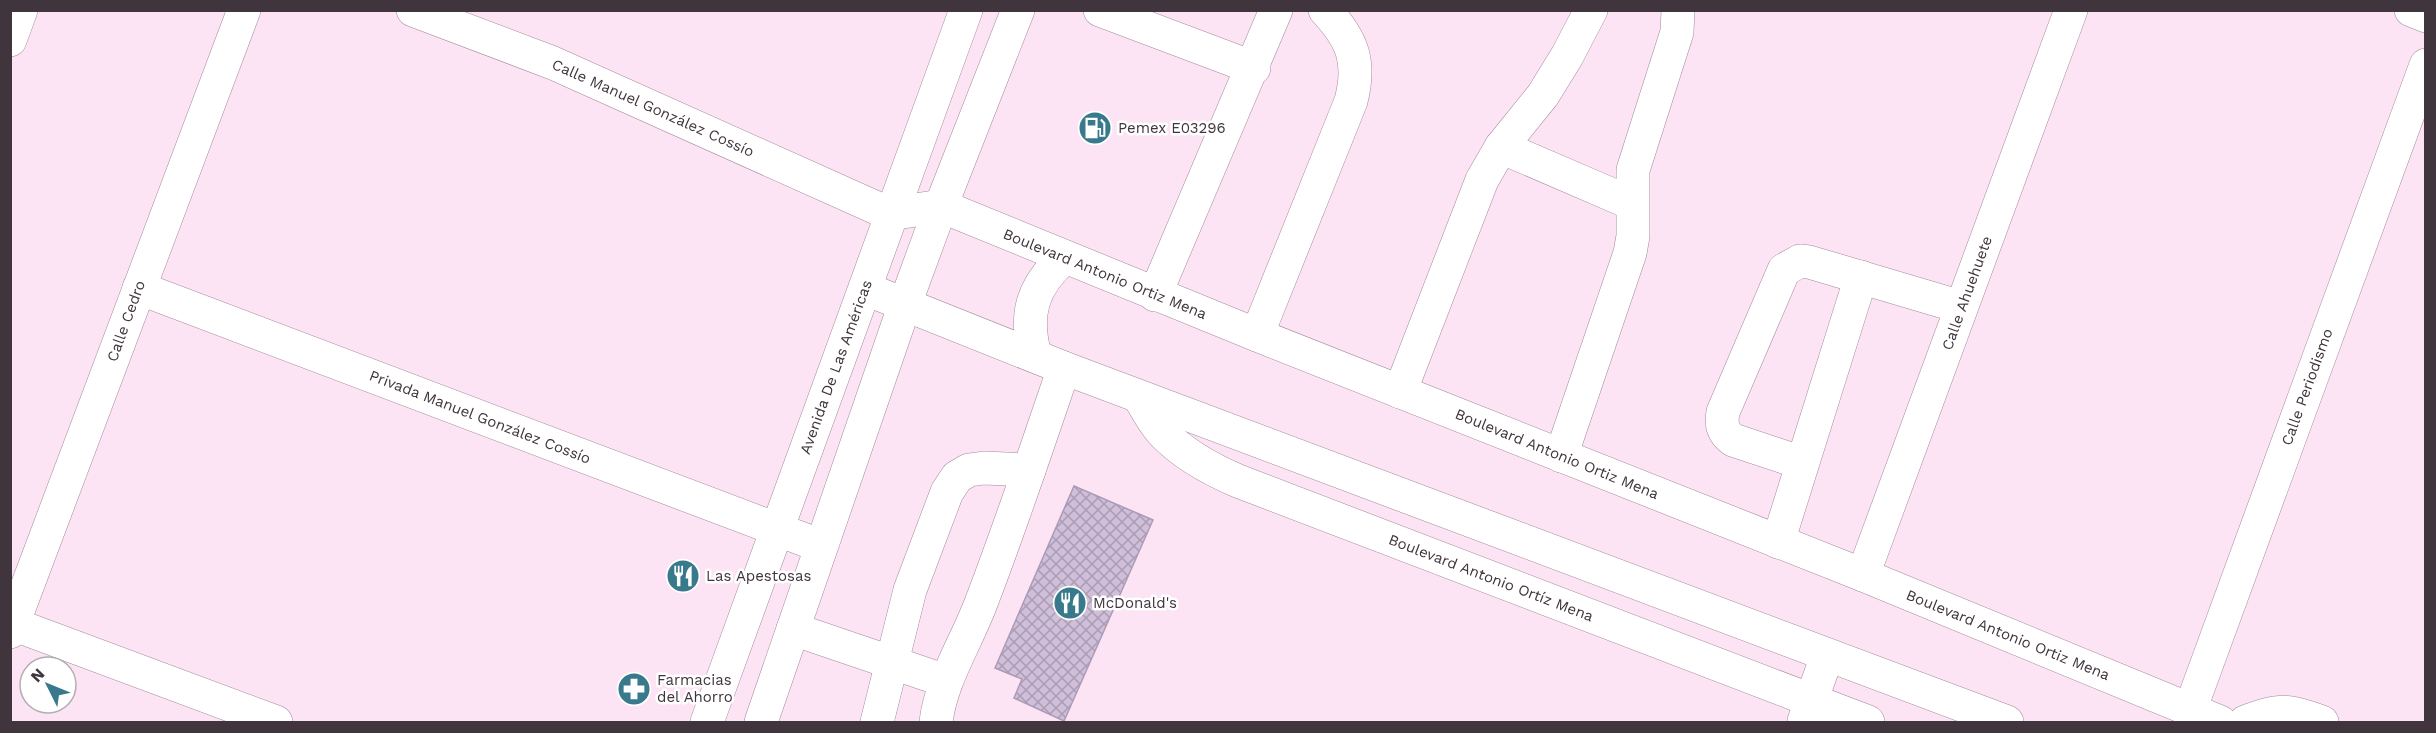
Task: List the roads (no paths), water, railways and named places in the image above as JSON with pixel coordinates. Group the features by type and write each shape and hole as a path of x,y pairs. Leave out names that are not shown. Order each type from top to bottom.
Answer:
{"street":[{"path":"10,40 21,10"},
{"name":"Calle Cedro","path":"11,626 243,10"},
{"name":"Calle Manuel González Cossío","path":"413,10 553,63 890,214"},
{"name":"Avenida De Las Américas","path":"706,723 966,10"},
{"path":"760,723 905,304 1018,10"},
{"path":"1100,10 1254,68"},
{"path":"1155,295 1254,68 1276,10"},
{"path":"1257,335 1351,101 1356,82 1357,65 1349,42 1325,10"},
{"path":"1400,392 1482,180 1501,147 1543,95 1591,10"},
{"path":"1561,456 1630,253 1633,236 1631,203 1633,170 1677,32 1678,10"},
{"name":"Calle Ahuehuete","path":"1863,575 2071,10"},
{"path":"2411,10 2426,16"},
{"name":"Calle Periodismo","path":"2190,710 2426,65"},
{"path":"1501,147 1631,203"},
{"path":"890,214 941,206"},
{"name":"Boulevard Antonio Ortiz Mena","path":"941,206 1155,295 1863,575 2220,723"},
{"path":"1050,362 1030,338 1029,320 1033,302 1045,277 1064,258"},
{"path":"1802,463 1733,440 1725,435 1722,426 1723,412 1784,270 1800,261 1961,307"},
{"path":"1778,542 1861,277"},
{"name":"Privada Manuel González Cossío","path":"138,288 821,546"},
{"path":"866,289 1139,397 2007,723"},
{"path":"936,723 939,701 946,681 976,615 1029,470 1050,362"},
{"name":"Boulevard Antonio Ortíz Mena","path":"1139,397 1161,431 1182,450 1210,469 1807,712 1868,723"},
{"path":"878,723 910,590 925,546 952,484 962,473 976,468 1029,470"},
{"path":"11,626 276,723"},
{"path":"794,629 946,681"},
{"path":"1807,712 1827,656"},
{"path":"2245,723 2267,713 2281,711 2297,713 2322,723"}],"place":[{"name":"Pemex E03296","path":"1095,128"},
{"name":"Las Apestosas","path":"683,576"},
{"name":"McDonald's","path":"1070,603"},
{"name":"Farmacias del Ahorro","path":"634,689"}]}
